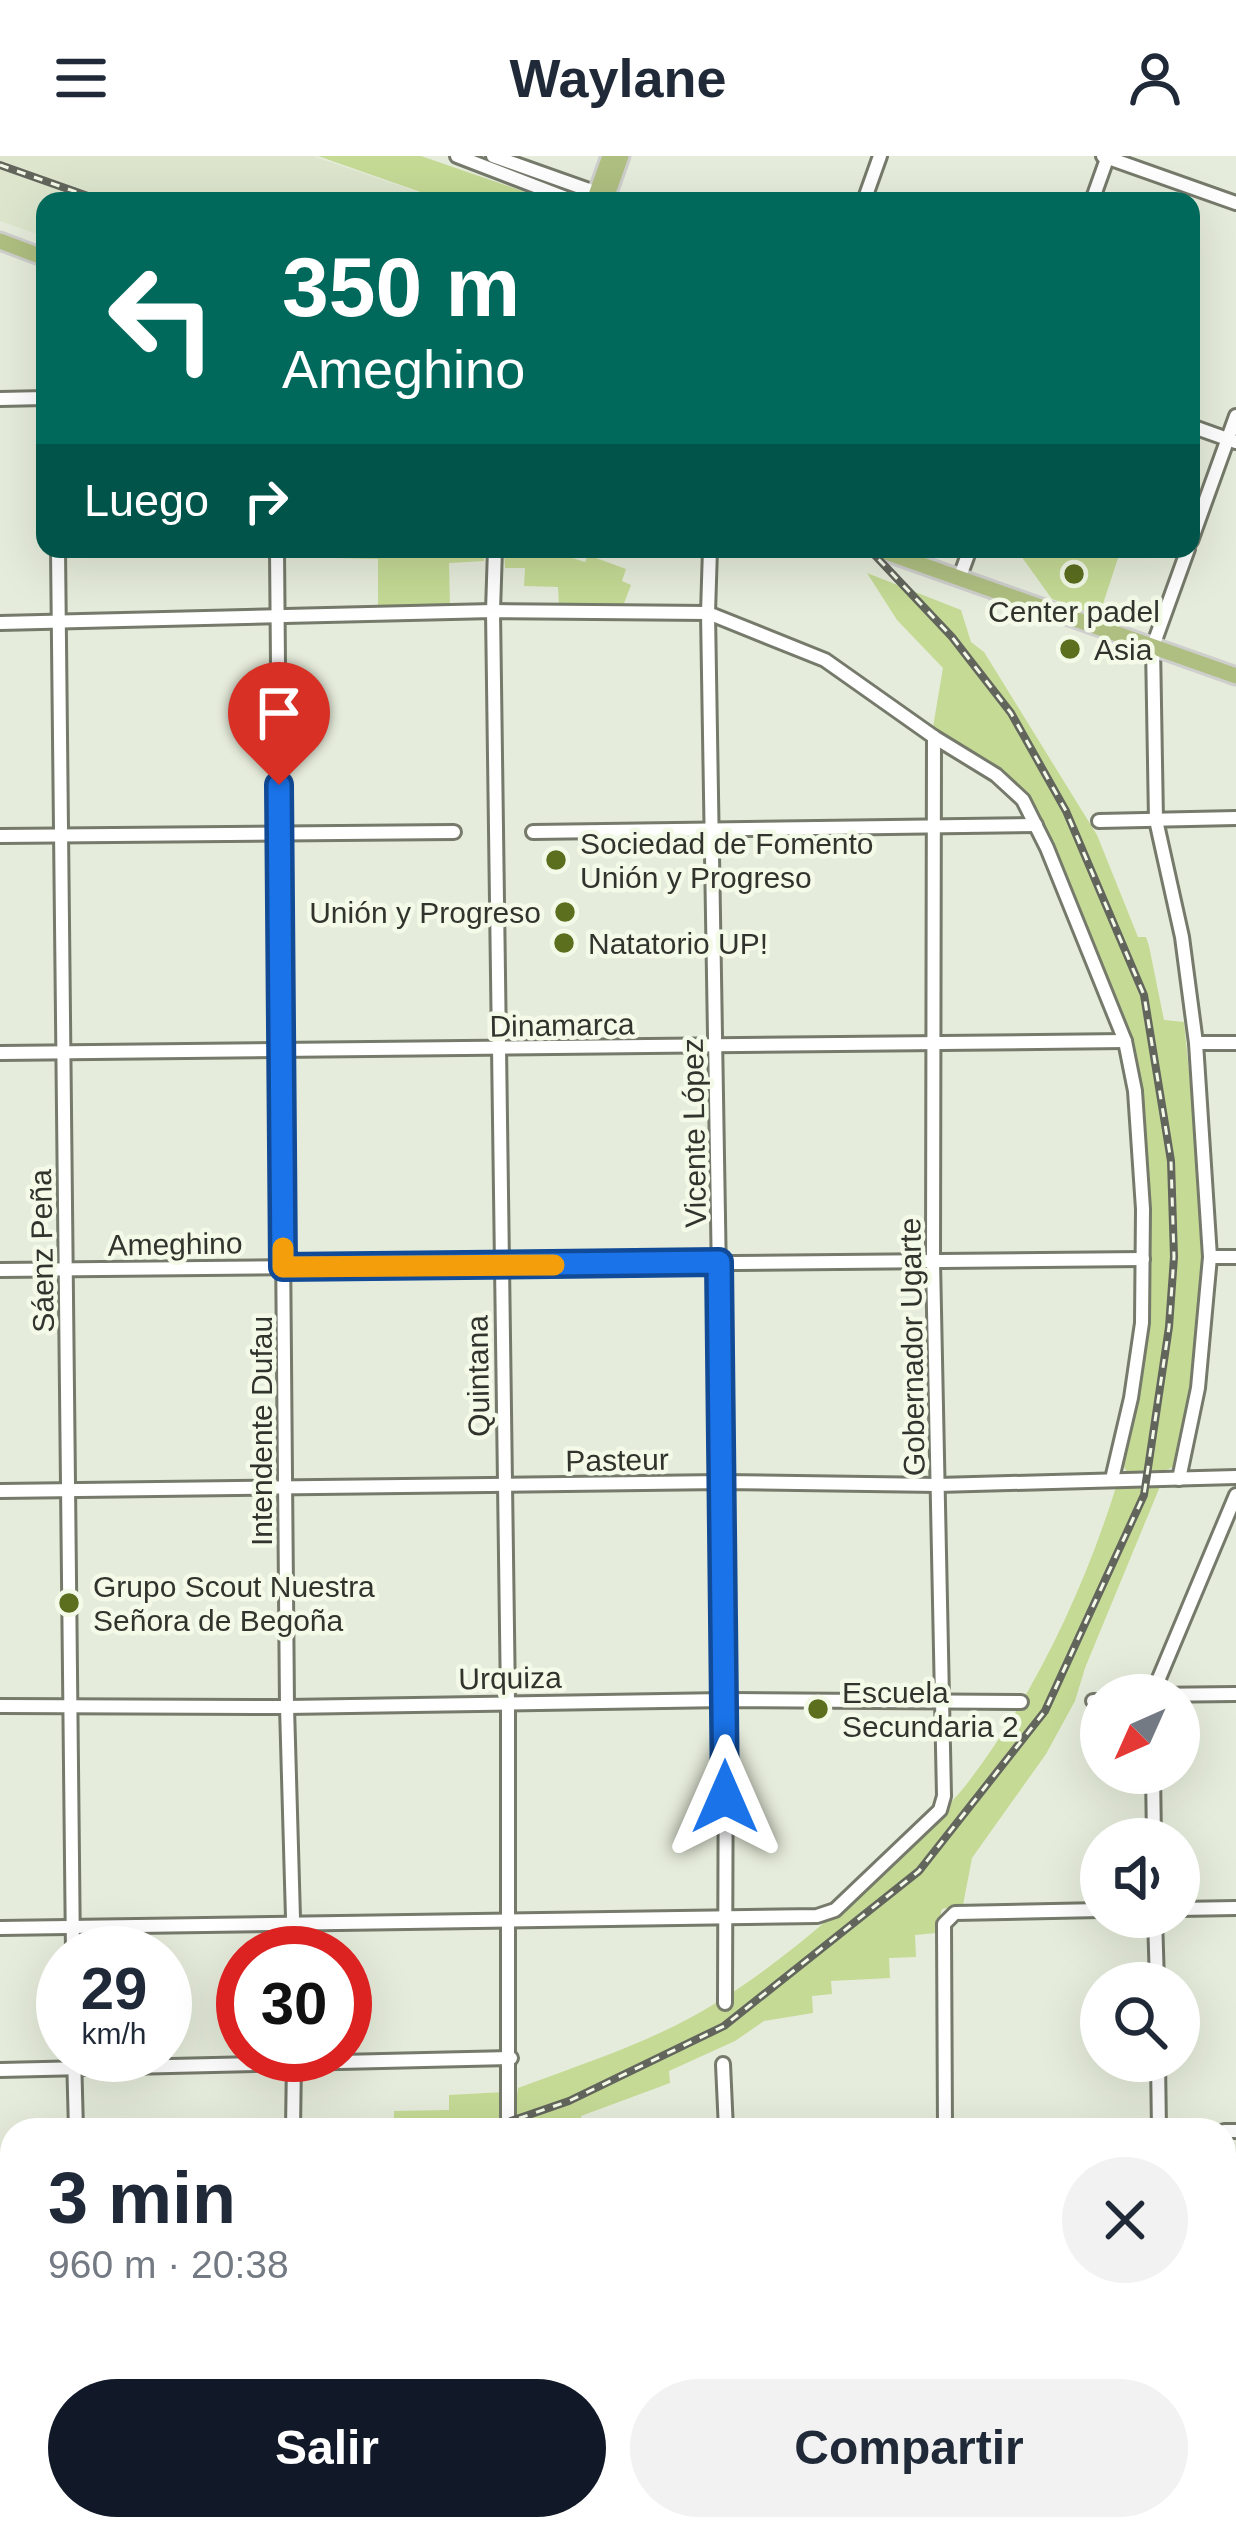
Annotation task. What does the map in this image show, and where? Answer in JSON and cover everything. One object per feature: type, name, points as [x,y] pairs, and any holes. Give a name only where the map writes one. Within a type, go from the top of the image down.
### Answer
[{"type":"main road","points":[[602,192],[610,156]]},
{"type":"main road","points":[[604,192],[622,156]]},
{"type":"main road","points":[[0,241],[36,255]]},
{"type":"main road","points":[[902,558],[1236,676]]},
{"type":"street","points":[[458,156],[551,192]]},
{"type":"street","points":[[493,156],[586,192]]},
{"type":"street","points":[[867,192],[880,156]]},
{"type":"street","points":[[1095,192],[1106,156],[1236,203]]},
{"type":"street","points":[[0,399],[36,398]]},
{"type":"street","points":[[1200,520],[1232,441],[1236,416]]},
{"type":"street","points":[[1200,429],[1232,441]]},
{"type":"street","name":"Sáenz Peña","points":[[58,558],[73,1926]]},
{"type":"street","name":"Intendente Dufau","points":[[277,558],[287,1707],[294,1926]]},
{"type":"street","name":"Quintana","points":[[495,558],[508,2118]]},
{"type":"street","name":"Vicente López","points":[[710,558],[725,2003]]},
{"type":"street","points":[[959,579],[967,558]]},
{"type":"street","points":[[1179,1479],[1198,1388],[1210,1257],[1196,1043],[1182,938],[1156,820],[1153,646],[1185,558]]},
{"type":"street","points":[[0,623],[493,611],[708,614],[825,660],[997,775],[1023,800],[1036,825],[1125,1041],[1135,1091],[1143,1259],[1139,1342],[1112,1480]]},
{"type":"street","name":"Gobernador Ugarte","points":[[725,1918],[817,1916],[835,1910],[940,1810],[944,1796],[932,1262],[934,736]]},
{"type":"street","points":[[1099,821],[1236,818]]},
{"type":"street","points":[[533,832],[1036,825]]},
{"type":"street","points":[[0,836],[454,832]]},
{"type":"street","name":"Dinamarca","points":[[0,1053],[1125,1041]]},
{"type":"street","points":[[1196,1043],[1236,1043]]},
{"type":"street","points":[[1210,1257],[1236,1257]]},
{"type":"street","name":"Ameghino","points":[[0,1270],[1143,1259]]},
{"type":"street","name":"Pasteur","points":[[0,1491],[721,1482],[938,1485],[1236,1477]]},
{"type":"street","points":[[1159,1674],[1236,1495]]},
{"type":"street","points":[[1200,1694],[1236,1694]]},
{"type":"street","name":"Urquiza","points":[[0,1706],[1021,1702]]},
{"type":"street","points":[[1200,1909],[1236,1908]]},
{"type":"street","points":[[945,2118],[944,1924],[948,1917],[955,1913],[1080,1910]]},
{"type":"street","points":[[73,1926],[725,1918]]},
{"type":"street","points":[[0,1928],[36,1927]]},
{"type":"street","points":[[372,2059],[511,2058]]},
{"type":"street","points":[[723,2064],[725,2118]]},
{"type":"street","points":[[0,2070],[36,2070]]},
{"type":"street","points":[[74,2082],[76,2118]]},
{"type":"street","points":[[293,2118],[294,2082]]},
{"type":"street","points":[[1159,2082],[1160,2118]]},
{"type":"shaded area","points":[[0,156],[313,156],[418,192],[36,192],[36,234],[0,221]]},
{"type":"green space","points":[[318,156],[421,156],[525,192],[420,192]]},
{"type":"green space","points":[[333,558],[484,561],[449,563],[450,606],[378,606],[378,559]]},
{"type":"green space","points":[[504,558],[585,562],[596,558],[626,569],[622,581],[631,585],[623,606],[559,607],[558,587],[524,586],[525,568],[505,568]]},
{"type":"green space","name":"Center padel","points":[[1022,558],[1118,558],[1099,616],[1052,599]]},
{"type":"green space","points":[[867,573],[961,610],[971,642],[984,652],[1097,835],[1138,937],[1146,937],[1164,1020],[1184,1022],[1206,1243],[1194,1386],[1178,1463],[1166,1470],[1127,1472],[1121,1462],[1146,1329],[1137,1087],[1067,886],[1030,797],[997,768],[933,727],[943,668],[897,620]]},
{"type":"green space","points":[[1117,1484],[1161,1484],[1080,1674],[1075,1701],[1046,1754],[972,1858],[963,1905],[942,1909],[936,1933],[915,1935],[916,1957],[889,1958],[890,1978],[831,1981],[832,1994],[812,1996],[813,2013],[764,2021],[735,2041],[669,2071],[670,2083],[581,2118],[514,2118],[518,2088],[696,2015],[792,1950],[837,1911],[966,1785],[1014,1715],[1055,1641]]},
{"type":"green space","points":[[504,2092],[504,2118],[394,2118],[394,2111],[449,2110],[449,2095]]},
{"type":"railway","points":[[0,165],[76,192]]},
{"type":"railway","points":[[520,2118],[569,2101],[724,2026],[919,1871],[1045,1711],[1144,1495],[1169,1327],[1174,1257],[1171,1161],[1144,995],[1066,811],[1011,713],[952,637],[877,558]]},
{"type":"slow traffic","points":[[283,1248],[283,1267],[554,1265]]},
{"type":"place","name":"Center padel","points":[[1074,574]]},
{"type":"place","name":"Asia","points":[[1070,649]]},
{"type":"place","name":"Sociedad de Fomento Unión y Progreso","points":[[556,860]]},
{"type":"place","name":"Unión y Progreso","points":[[565,912]]},
{"type":"place","name":"Natatorio UP!","points":[[564,943]]},
{"type":"place","name":"Grupo Scout Nuestra Señora de Begoña","points":[[69,1603]]},
{"type":"place","name":"Escuela Secundaria 2","points":[[818,1709]]},
{"type":"route","points":[[279,785],[283,1267],[719,1262],[725,1797]]}]
